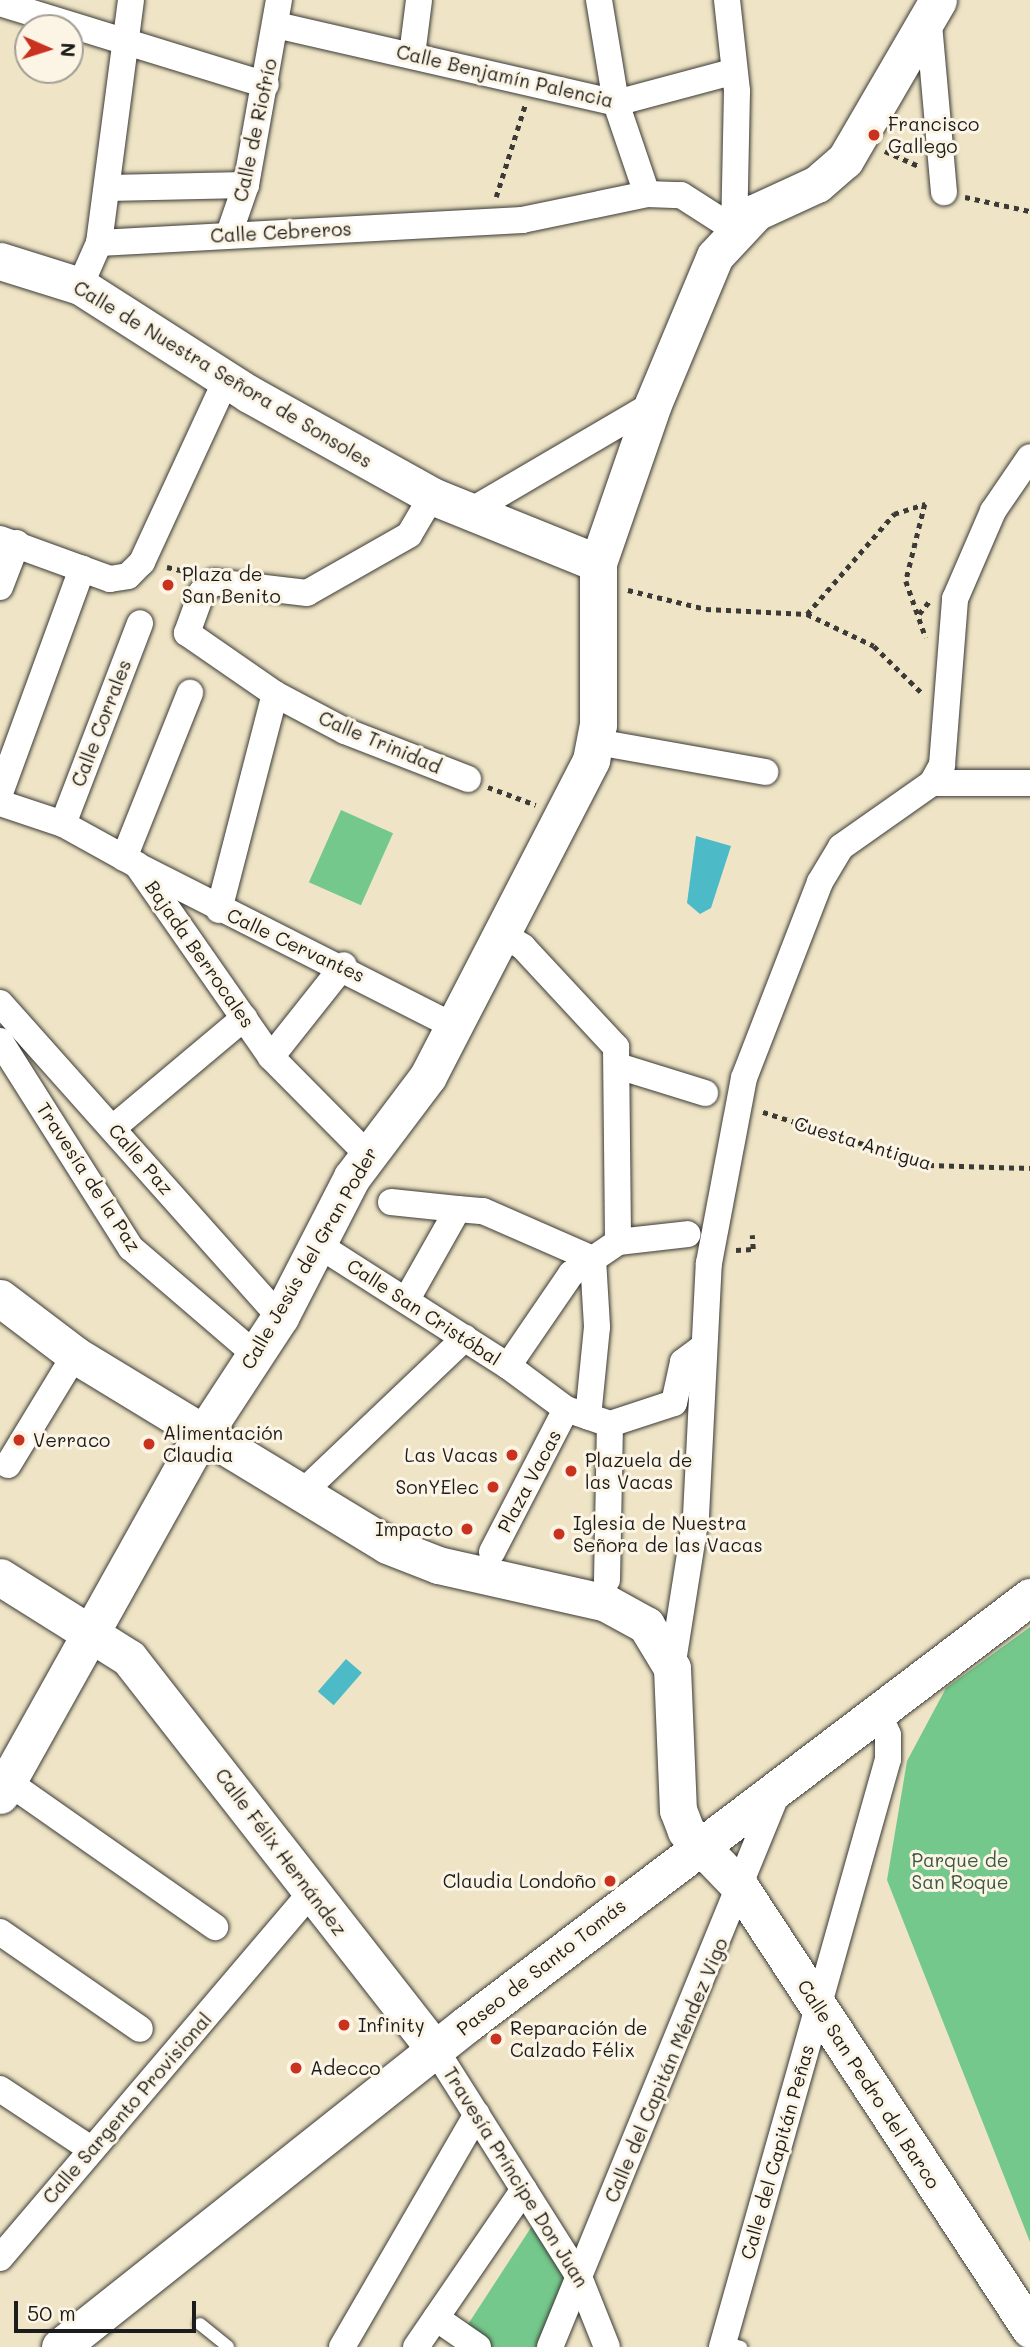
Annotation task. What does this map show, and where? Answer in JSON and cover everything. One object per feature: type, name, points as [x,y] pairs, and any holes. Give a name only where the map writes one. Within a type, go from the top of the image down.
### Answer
[{"type":"street","points":[[80,286],[99,243],[126,65],[123,45],[131,0]]},
{"type":"street","points":[[412,55],[419,0]]},
{"type":"street","points":[[727,0],[732,72],[734,229],[817,184],[859,138],[933,7]]},
{"type":"street","points":[[601,1],[616,103],[647,194]]},
{"type":"street","points":[[4,3],[123,45],[266,85]]},
{"type":"street","points":[[933,7],[943,185]]},
{"type":"street","name":"Calle Benjamín Palencia","points":[[278,13],[412,55],[533,81],[616,103],[732,72]]},
{"type":"street","name":"Calle de Riofrío","points":[[229,234],[246,185],[278,13]]},
{"type":"street","points":[[108,188],[246,185]]},
{"type":"street","name":"Calle Cebreros","points":[[99,243],[522,220],[647,194],[681,195],[734,229]]},
{"type":"street","name":"Calle Jesús del Gran Poder","points":[[215,1927],[4,1788],[203,1435],[280,1317],[366,1153],[428,1076],[562,816],[597,742],[597,573],[653,404],[694,300],[734,229]]},
{"type":"street","name":"Calle de Nuestra Señora de Sonsoles","points":[[0,261],[80,286],[227,378],[432,496],[597,573]]},
{"type":"street","points":[[0,587],[8,541],[110,579],[128,576],[142,562],[227,378]]},
{"type":"street","points":[[469,512],[653,404]]},
{"type":"street","points":[[673,1668],[691,1570],[709,1263],[739,1105],[820,881],[841,847],[932,783],[942,765],[947,675],[965,568],[1030,457]]},
{"type":"street","name":"Calle Trinidad","points":[[432,496],[401,541],[307,593],[228,580],[202,592],[187,633],[275,694],[345,731],[468,779]]},
{"type":"street","points":[[0,793],[82,569]]},
{"type":"street","name":"Calle Corrales","points":[[62,824],[140,623]]},
{"type":"street","points":[[131,862],[190,693]]},
{"type":"street","points":[[219,910],[275,694]]},
{"type":"street","points":[[597,742],[765,772]]},
{"type":"street","points":[[932,783],[1030,783]]},
{"type":"street","name":"Bajada Berrocales","points":[[0,803],[62,824],[131,862],[271,1057],[366,1153]]},
{"type":"street","name":"Calle Cervantes","points":[[131,862],[219,910],[344,965],[454,1026]]},
{"type":"street","points":[[500,933],[523,947],[605,1031],[621,1067],[618,1242],[688,1234]]},
{"type":"street","points":[[271,1057],[344,965]]},
{"type":"street","name":"Calle Paz","points":[[0,1003],[114,1127],[280,1317]]},
{"type":"street","points":[[114,1127],[244,1018]]},
{"type":"street","name":"Travesía de la Paz","points":[[0,1041],[131,1248],[256,1355]]},
{"type":"street","points":[[621,1067],[705,1093]]},
{"type":"street","points":[[391,1202],[483,1211],[593,1259],[597,1304],[588,1417],[607,1580]]},
{"type":"street","points":[[407,1299],[458,1209]]},
{"type":"street","name":"Calle San Cristóbal","points":[[317,1244],[508,1366],[571,1275],[618,1242]]},
{"type":"street","points":[[0,1298],[75,1355],[203,1435],[414,1558],[628,1611],[662,1644],[673,1668]]},
{"type":"street","points":[[302,1493],[465,1338]]},
{"type":"street","points":[[588,1417],[674,1403],[683,1362],[704,1346]]},
{"type":"street","points":[[8,1465],[75,1355]]},
{"type":"street","name":"Plaza Vacas","points":[[492,1552],[588,1417],[508,1366]]},
{"type":"street","name":"Calle Félix Hernández","points":[[0,1577],[92,1631],[129,1658],[293,1863],[309,1895],[435,2049]]},
{"type":"street","name":"Paseo de Santo Tomás","points":[[60,2347],[435,2049],[1030,1597]]},
{"type":"street","name":"Calle San Pedro del Barco","points":[[673,1668],[678,1810],[699,1848],[740,1887],[1030,2329]]},
{"type":"street","name":"Calle del Capitán Peñas","points":[[729,2345],[888,1759],[888,1735],[879,1714]]},
{"type":"street","name":"Calle del Capitán Méndez Vigo","points":[[550,2347],[778,1791]]},
{"type":"street","name":"Calle Sargento Provisional","points":[[5,2242],[92,2150],[309,1895]]},
{"type":"street","points":[[0,1932],[140,2029]]},
{"type":"street","name":"Travesía Príncipe Don Juan","points":[[435,2049],[579,2277],[607,2347]]},
{"type":"street","points":[[0,2089],[92,2150]]},
{"type":"street","points":[[342,2347],[477,2114]]},
{"type":"street","points":[[416,2347],[524,2189]]},
{"type":"street","points":[[436,2318],[478,2347]]},
{"type":"lane","points":[[200,2324],[228,2347]]},
{"type":"path","points":[[498,190],[533,81]]},
{"type":"path","points":[[859,138],[943,185],[1030,211]]},
{"type":"path","points":[[807,614],[894,513],[925,504],[906,581],[932,653],[947,675]]},
{"type":"path","points":[[597,573],[706,609],[807,614],[874,646],[946,716]]},
{"type":"path","points":[[468,779],[562,816]]},
{"type":"path","name":"Cuesta Antigua","points":[[739,1105],[929,1165],[1030,1168]]},
{"type":"green space","points":[[341,810],[393,833],[361,905],[309,882]]},
{"type":"green space","name":"Parque de San Roque","points":[[1030,1627],[1030,2242],[887,1880],[907,1761],[946,1688]]},
{"type":"green space","points":[[532,2226],[565,2279],[536,2347],[479,2347],[461,2335]]},
{"type":"water","points":[[696,836],[731,846],[711,908],[700,914],[687,903]]},
{"type":"water","points":[[346,1659],[362,1673],[334,1705],[318,1691]]},
{"type":"place","name":"Francisco Gallego","points":[[874,135]]},
{"type":"place","name":"Plaza de San Benito","points":[[168,585]]},
{"type":"place","name":"Verraco","points":[[19,1440]]},
{"type":"place","name":"Alimentación Claudia","points":[[149,1444]]},
{"type":"place","name":"Las Vacas","points":[[512,1455]]},
{"type":"place","name":"Plazuela de las Vacas","points":[[571,1471]]},
{"type":"place","name":"SonYElec","points":[[493,1487]]},
{"type":"place","name":"Impacto","points":[[467,1529]]},
{"type":"place","name":"Iglesia de Nuestra Señora de las Vacas","points":[[559,1534]]},
{"type":"place","name":"Claudia Londoño","points":[[610,1881]]},
{"type":"place","name":"Infinity","points":[[344,2025]]},
{"type":"place","name":"Reparación de Calzado Félix","points":[[496,2039]]},
{"type":"place","name":"Adecco","points":[[296,2068]]}]
